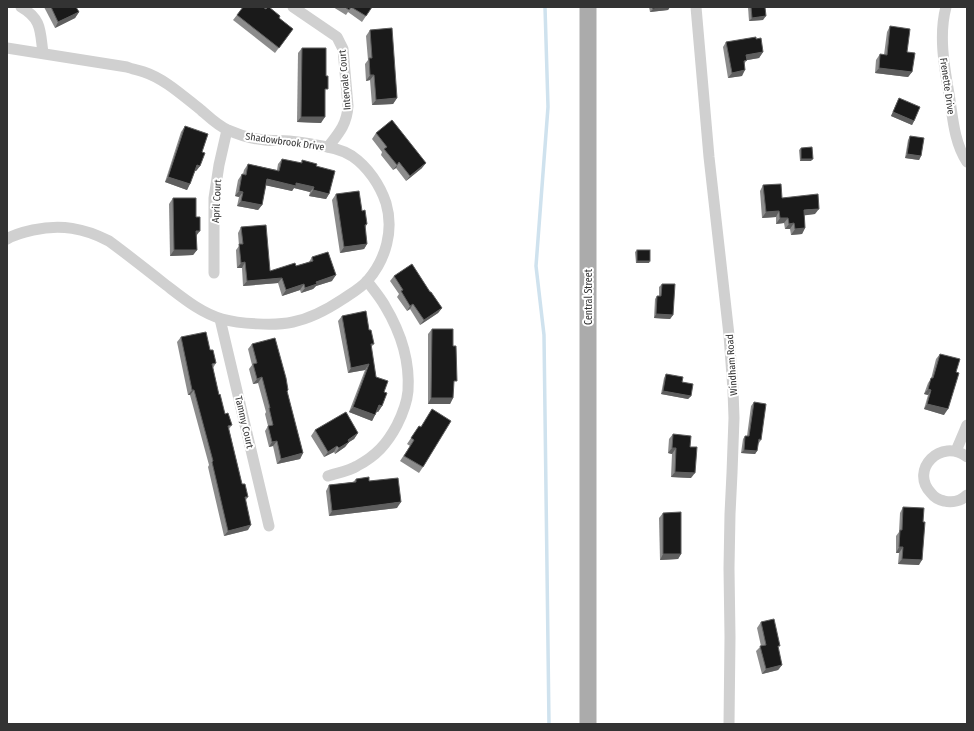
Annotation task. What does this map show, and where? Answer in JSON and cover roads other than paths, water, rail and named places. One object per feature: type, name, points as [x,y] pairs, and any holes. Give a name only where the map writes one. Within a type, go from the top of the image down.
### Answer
[{"type":"main road","name":"Central Street","points":[[588,7],[588,724]]},
{"type":"street","points":[[21,7],[31,13],[37,21],[40,29],[43,53]]},
{"type":"street","name":"Intervale Court","points":[[294,7],[337,37],[343,49],[348,106],[347,115],[340,131],[328,147]]},
{"type":"street","name":"Windham Road","points":[[696,7],[709,157],[729,335],[733,390],[734,426],[729,568],[729,724]]},
{"type":"street","name":"Frenette Drive","points":[[946,7],[943,37],[945,64],[955,133],[959,146],[967,162]]},
{"type":"street","name":"Shadowbrook Drive","points":[[7,48],[127,67],[145,72],[172,87],[227,130],[266,140],[288,141],[340,150],[350,155],[366,169],[379,187],[384,197],[389,217],[387,242],[383,255],[378,266],[367,281],[352,293],[325,310],[293,322],[272,324],[236,322],[220,319],[203,311],[122,250],[99,236],[77,229],[55,227],[28,231],[14,235],[7,239]]},
{"type":"street","name":"April Court","points":[[214,273],[214,198],[219,165],[227,130]]},
{"type":"street","points":[[328,476],[356,468],[378,452],[387,442],[400,419],[408,392],[407,364],[396,327],[384,305],[367,281]]},
{"type":"street","name":"Tammy Court","points":[[220,319],[269,526]]},
{"type":"street","points":[[956,451],[967,425]]},
{"type":"street","points":[[967,457],[956,451],[942,452],[930,459],[924,477],[928,490],[939,500],[954,502],[967,495]]},
{"type":"waterway","points":[[545,7],[548,107],[536,266],[544,335],[549,724]]}]
